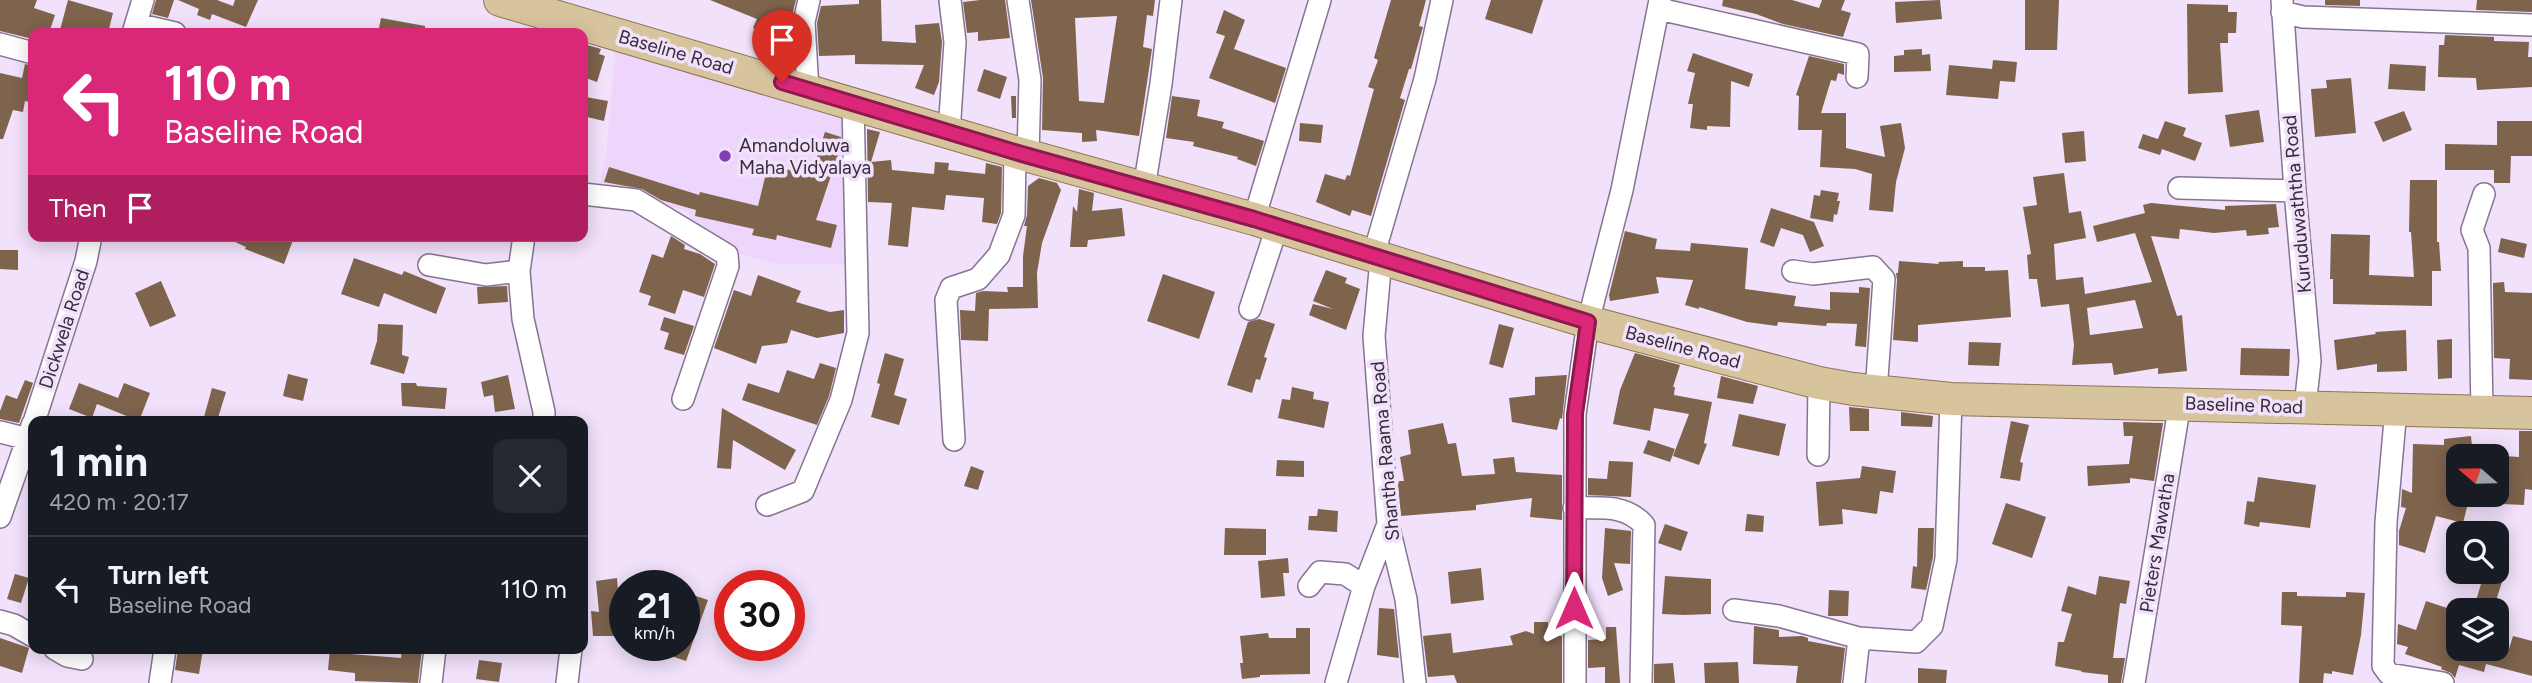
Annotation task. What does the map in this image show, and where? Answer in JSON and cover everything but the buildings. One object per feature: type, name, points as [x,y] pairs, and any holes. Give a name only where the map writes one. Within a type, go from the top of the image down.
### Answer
[{"type":"main road","name":"Baseline Road","points":[[500,0],[552,25]]},
{"type":"main road","name":"Baseline Road","points":[[588,34],[808,90],[1266,223],[1588,322],[1819,383],[1876,392],[1951,398],[2532,413]]},
{"type":"street","points":[[134,28],[143,0]]},
{"type":"street","points":[[808,90],[804,22],[809,0]]},
{"type":"street","points":[[949,133],[955,42],[950,0]]},
{"type":"street","points":[[954,440],[946,300],[951,288],[978,279],[999,255],[1014,215],[1030,80],[1018,0]]},
{"type":"street","points":[[1144,188],[1171,0]]},
{"type":"street","points":[[1250,309],[1266,223],[1320,0]]},
{"type":"street","name":"Shantha Raama Road","points":[[1415,683],[1406,598],[1388,524],[1374,336],[1377,258],[1425,79],[1442,0]]},
{"type":"street","points":[[1575,683],[1575,414],[1588,322],[1622,190],[1659,5],[1858,54],[1857,77]]},
{"type":"street","points":[[2282,6],[2303,17],[2532,24]]},
{"type":"street","name":"Kuruduwaththa Road","points":[[2282,6],[2310,361],[2305,407]]},
{"type":"street","points":[[0,44],[28,52]]},
{"type":"street","points":[[767,505],[803,491],[841,400],[858,333],[853,103]]},
{"type":"street","points":[[2179,188],[2295,191]]},
{"type":"street","points":[[2482,411],[2479,248],[2472,230],[2484,194]]},
{"type":"street","points":[[588,195],[636,200],[727,255],[728,266],[683,399]]},
{"type":"street","name":"Dickwela Road","points":[[36,416],[90,242]]},
{"type":"street","points":[[523,242],[519,271],[523,319],[544,416]]},
{"type":"street","points":[[429,265],[486,275],[519,271]]},
{"type":"street","points":[[1793,271],[1813,274],[1873,267],[1884,279],[1876,392]]},
{"type":"street","points":[[1818,455],[1819,383]]},
{"type":"street","points":[[1734,610],[1779,616],[1860,638],[1916,642],[1932,626],[1946,559],[1951,398]]},
{"type":"street","name":"Pieters Mawatha","points":[[2134,683],[2180,403]]},
{"type":"street","points":[[2396,409],[2386,522],[2383,666],[2389,674],[2443,683]]},
{"type":"street","points":[[0,432],[28,429]]},
{"type":"street","name":"Dickwela Road","points":[[0,517],[28,440]]},
{"type":"street","points":[[1574,508],[1608,508],[1633,513],[1644,525],[1641,683]]},
{"type":"street","points":[[1336,683],[1364,586],[1388,524]]},
{"type":"street","points":[[1309,586],[1320,572],[1345,574],[1364,586]]},
{"type":"street","points":[[0,621],[28,633]]},
{"type":"street","points":[[1854,683],[1860,638]]},
{"type":"street","points":[[64,654],[82,659]]},
{"type":"street","points":[[160,683],[164,654]]},
{"type":"street","points":[[431,683],[434,654]]},
{"type":"street","points":[[567,683],[570,654]]},
{"type":"shaded area","name":"Amandoluwa Maha Vidyalaya","points":[[616,43],[843,111],[846,264],[777,264],[736,253],[703,229],[685,211],[600,184],[607,147]]},
{"type":"place","name":"Amandoluwa Maha Vidyalaya","points":[[725,156]]},
{"type":"route","points":[[782,82],[1015,152],[1254,219],[1588,322],[1575,414],[1574,608]]}]
